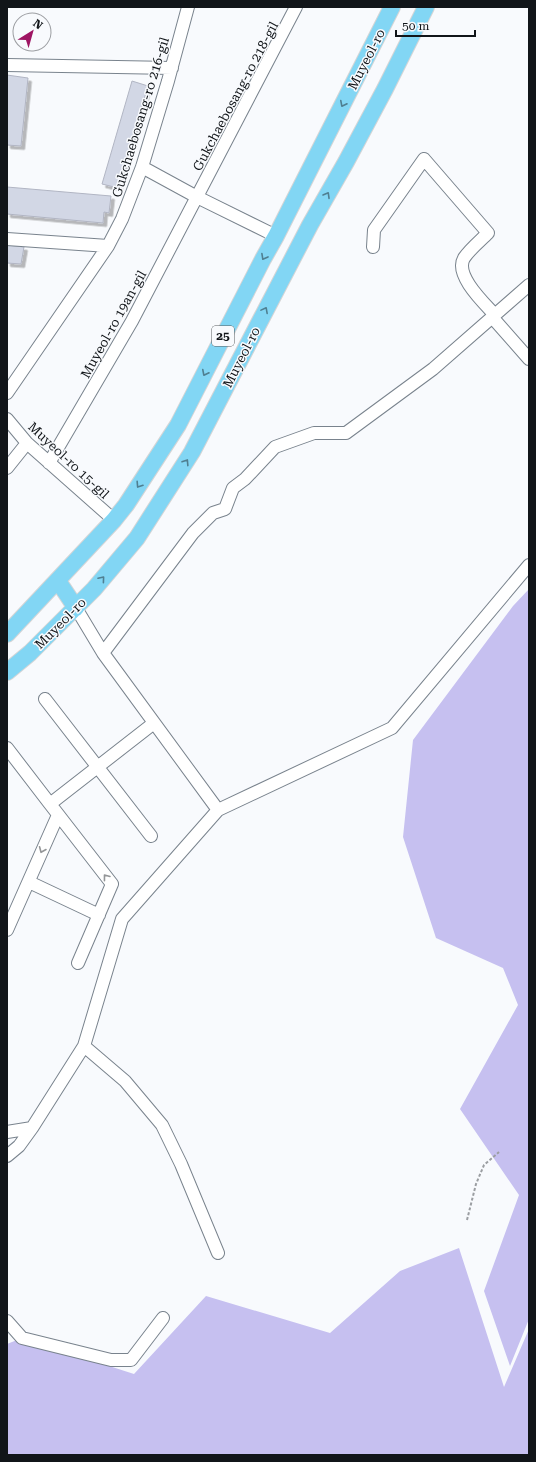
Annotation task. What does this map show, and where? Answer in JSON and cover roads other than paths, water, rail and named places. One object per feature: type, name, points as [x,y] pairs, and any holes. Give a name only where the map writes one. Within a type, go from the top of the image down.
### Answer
[{"type":"main road","name":"Muyeol-ro","points":[[7,634],[58,581],[126,506],[178,425],[392,7]]},
{"type":"main road","name":"Muyeol-ro","points":[[7,672],[30,653],[76,608],[137,538],[192,452],[310,225],[385,89],[426,7]]},
{"type":"main road","points":[[58,581],[76,608]]},
{"type":"street","name":"Gukchaebosang-ro 216-gil","points":[[7,392],[108,246],[122,219],[142,167],[172,68],[188,7]]},
{"type":"street","name":"Gukchaebosang-ro 218-gil","points":[[197,197],[296,7]]},
{"type":"street","points":[[7,64],[172,68]]},
{"type":"street","points":[[373,247],[374,230],[424,159],[488,233],[464,259],[462,269],[471,287],[529,359]]},
{"type":"street","points":[[142,167],[197,197],[276,236]]},
{"type":"street","name":"Muyeol-ro 19an-gil","points":[[49,463],[132,321],[197,197]]},
{"type":"street","points":[[7,239],[108,246]]},
{"type":"street","points":[[102,653],[194,533],[213,513],[225,510],[233,488],[245,479],[275,447],[314,433],[346,433],[433,369],[529,285]]},
{"type":"street","name":"Muyeol-ro 15-gil","points":[[7,419],[27,443],[114,520]]},
{"type":"street","points":[[7,468],[27,443]]},
{"type":"street","points":[[7,1156],[19,1146],[32,1128],[84,1046],[122,919],[218,810],[392,728],[529,565]]},
{"type":"street","points":[[76,608],[102,653],[218,810]]},
{"type":"street","points":[[45,699],[151,836]]},
{"type":"street","points":[[50,804],[154,723]]},
{"type":"street","points":[[7,748],[112,884],[78,963]]},
{"type":"street","points":[[7,930],[58,814]]},
{"type":"street","points":[[29,882],[99,915]]},
{"type":"street","points":[[84,1046],[125,1081],[162,1125],[181,1164],[218,1254]]},
{"type":"street","points":[[7,1132],[32,1128]]},
{"type":"street","points":[[7,1321],[22,1338],[111,1360],[130,1360],[163,1318]]}]
